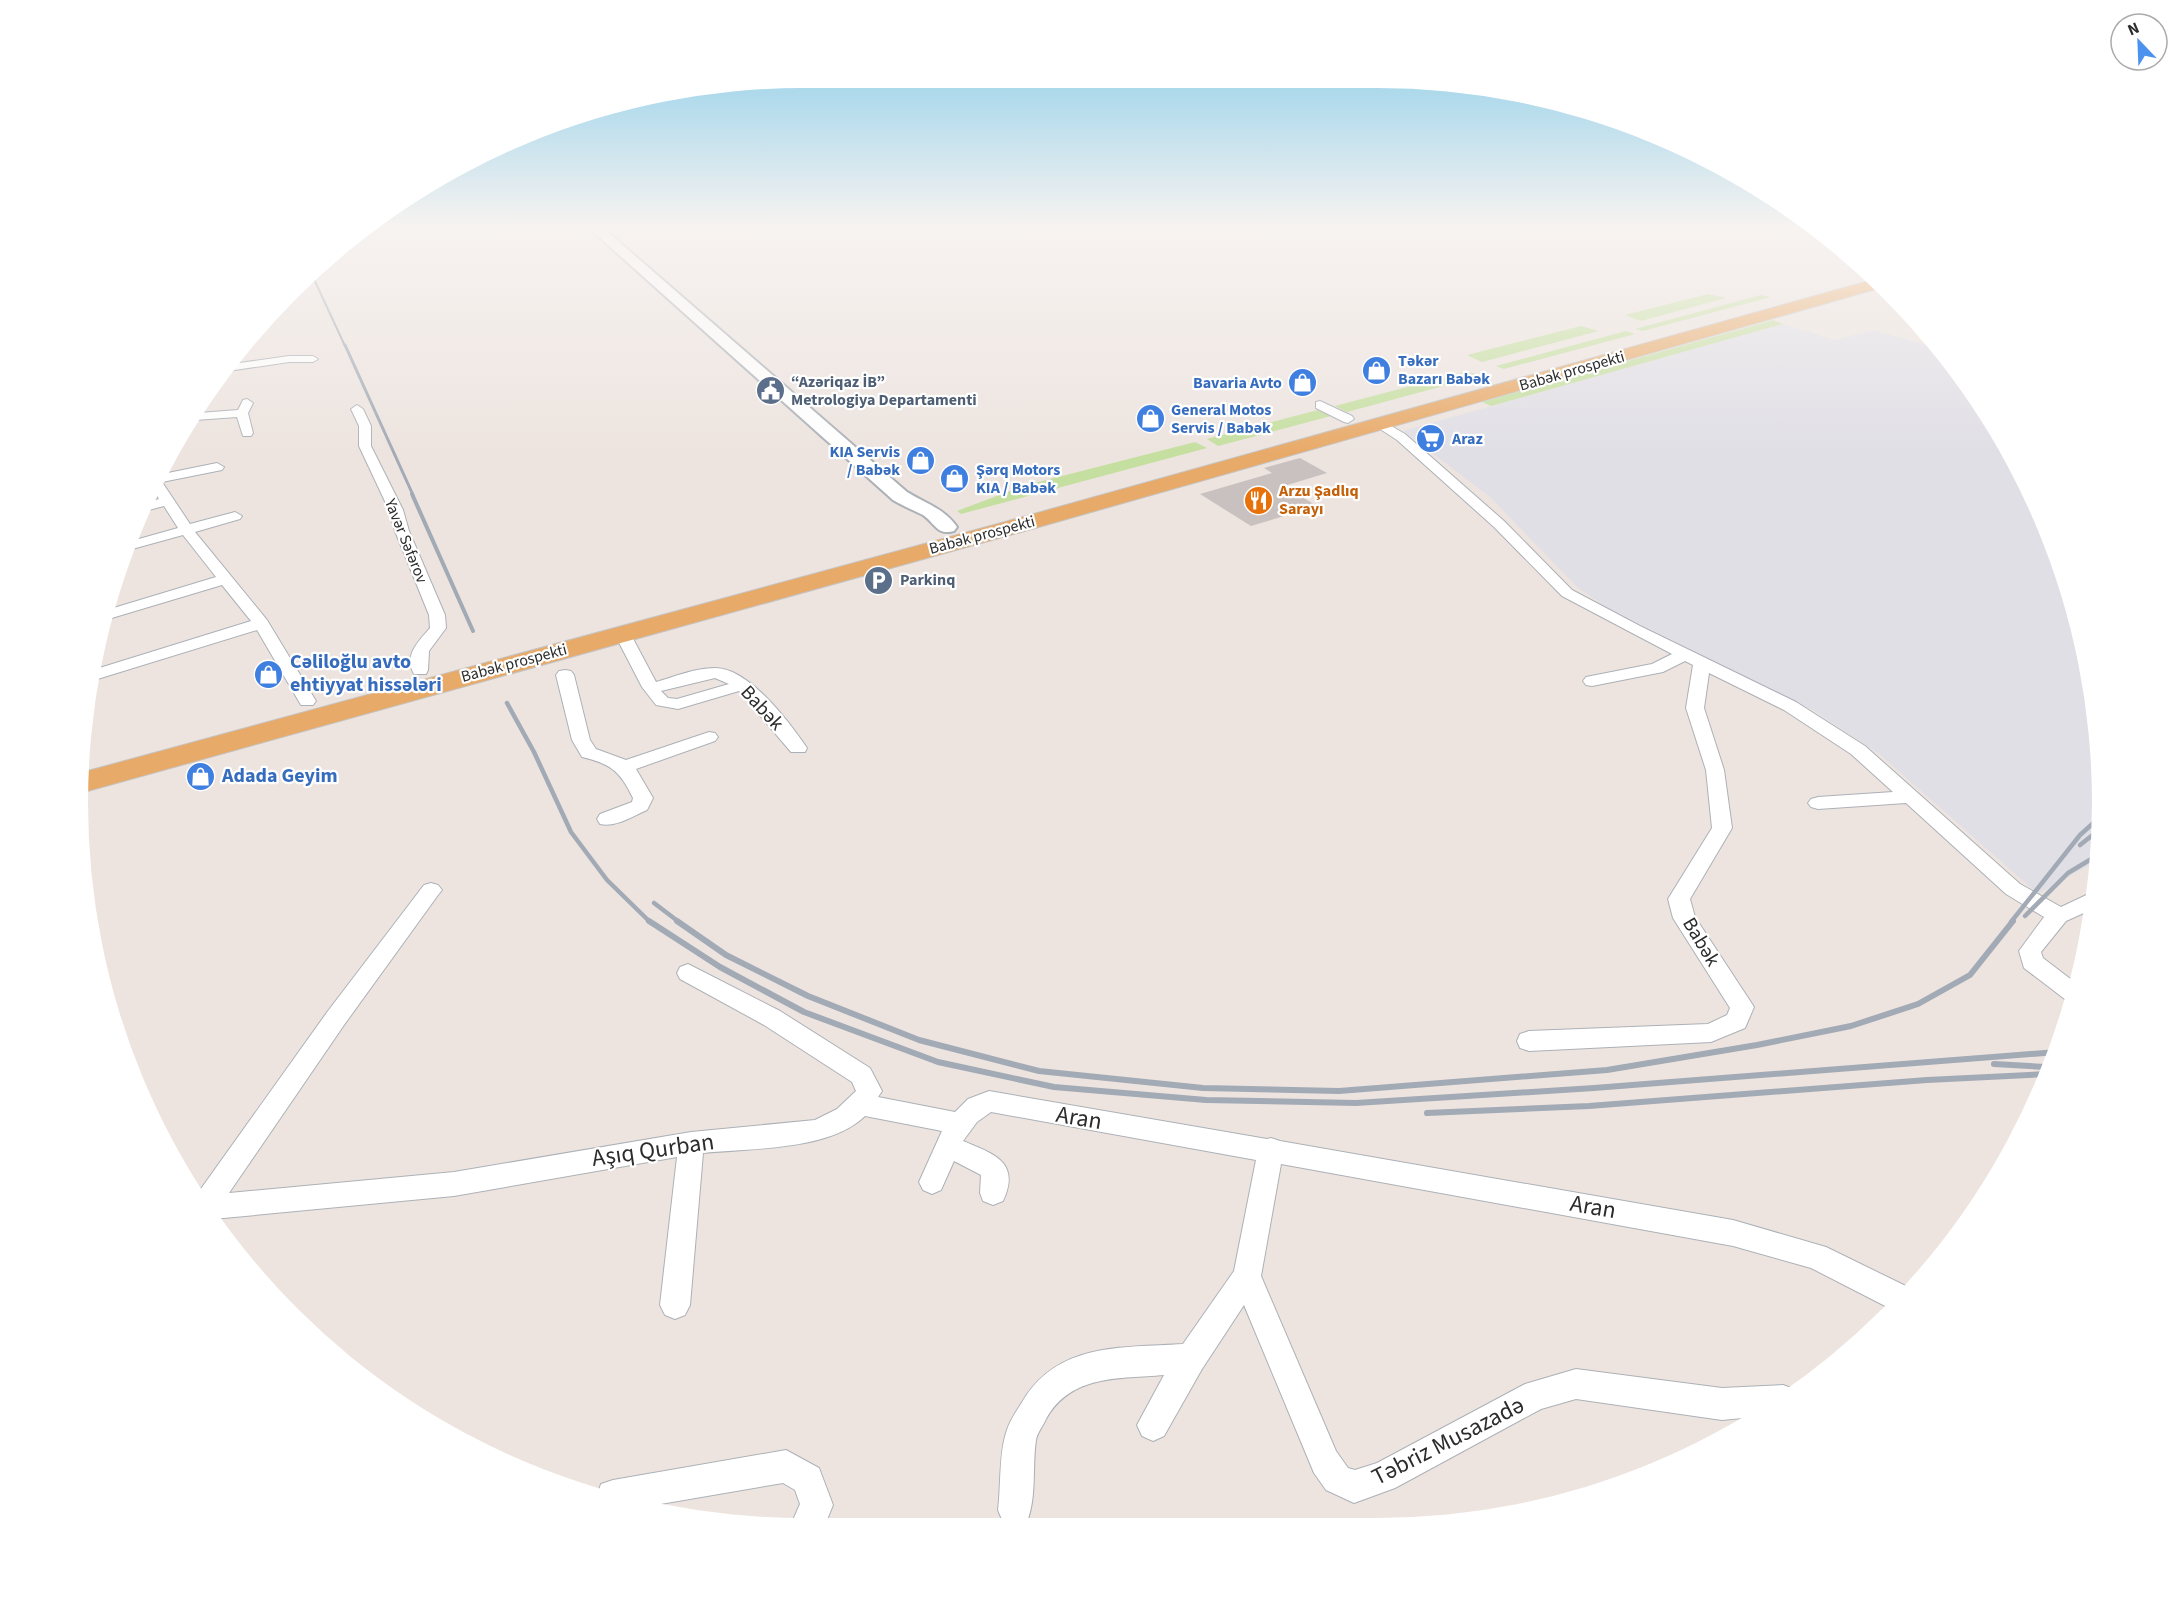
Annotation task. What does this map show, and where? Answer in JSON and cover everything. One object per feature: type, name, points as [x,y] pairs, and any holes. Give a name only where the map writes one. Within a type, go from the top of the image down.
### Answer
[{"type":"main road","name":"Babək prospekti","points":[[90,759],[1769,303]]},
{"type":"main road","points":[[1769,315],[1717,327],[1706,324],[1782,303]]},
{"type":"main road","name":"Babək prospekti","points":[[89,781],[1381,424],[1810,303]]},
{"type":"main road","points":[[1592,365],[1610,357],[1689,334],[1676,331],[1629,342]]},
{"type":"street","points":[[680,303],[900,496],[930,511],[947,527]]},
{"type":"street","points":[[237,367],[289,359],[313,360]]},
{"type":"street","points":[[1320,405],[1348,419]]},
{"type":"street","points":[[203,416],[245,408],[247,433]]},
{"type":"street","name":"Yavər Səfərov","points":[[357,408],[365,426],[365,446],[396,510],[402,531],[437,615],[438,628],[420,649],[417,656],[420,670]]},
{"type":"street","points":[[1381,424],[1401,437],[1498,524],[1567,593],[1790,706],[1833,732],[1858,750],[2013,889],[2058,915]]},
{"type":"street","points":[[167,477],[217,467]]},
{"type":"street","points":[[160,490],[186,530],[261,623],[307,701]]},
{"type":"street","points":[[154,505],[167,501]]},
{"type":"street","points":[[138,544],[235,516]]},
{"type":"street","points":[[115,612],[227,579]]},
{"type":"street","points":[[101,673],[261,623]]},
{"type":"street","name":"Babək","points":[[622,633],[652,688],[715,673],[726,674],[742,685],[798,748]]},
{"type":"street","points":[[1593,681],[1658,668],[1693,658]]},
{"type":"street","name":"Babək","points":[[1529,1041],[1711,1033],[1737,1021],[1742,1007],[1684,918],[1679,899],[1722,828],[1715,770],[1695,708],[1693,658]]},
{"type":"street","points":[[565,675],[581,740],[589,753],[616,760],[632,775],[643,798],[640,806],[607,819]]},
{"type":"street","points":[[623,767],[709,737]]},
{"type":"street","points":[[1818,803],[1910,797]]},
{"type":"street","points":[[209,1201],[336,1018],[431,890]]},
{"type":"street","points":[[2068,989],[2032,962],[2030,951],[2058,915],[2085,903]]},
{"type":"street","points":[[688,973],[772,1018],[861,1075],[869,1091],[862,1106],[958,1123]]},
{"type":"street","name":"Aran","points":[[932,1182],[958,1123],[975,1107],[989,1101],[1271,1149],[1733,1233],[1816,1256],[1895,1296]]},
{"type":"street","name":"Aşıq Qurban","points":[[212,1205],[454,1184],[691,1143],[815,1131],[832,1126],[862,1106]]},
{"type":"street","points":[[675,1305],[691,1143]]},
{"type":"street","points":[[948,1147],[983,1161],[995,1170],[993,1193]]},
{"type":"street","points":[[1153,1425],[1191,1358],[1247,1276],[1271,1149]]},
{"type":"street","name":"Təbriz Musazadə","points":[[1247,1276],[1325,1462],[1337,1479],[1354,1487],[1384,1477],[1536,1395],[1576,1384],[1722,1404],[1769,1402]]},
{"type":"street","points":[[1016,1510],[1021,1434],[1040,1400],[1069,1374],[1102,1365],[1191,1358]]},
{"type":"street","points":[[621,1495],[786,1466],[808,1479],[817,1505],[811,1518]]},
{"type":"shaded area","points":[[1783,324],[1835,340],[1873,330],[1926,345],[1972,406],[1997,446],[2019,487],[2055,574],[2079,664],[2086,710],[2091,757],[2089,865],[2038,894],[1879,754],[1816,712],[1606,607],[1578,588],[1490,497],[1403,431]]},
{"type":"green space","points":[[1672,303],[1708,303],[1641,321],[1625,315]]},
{"type":"green space","points":[[1731,303],[1748,303],[1643,331],[1635,329]]},
{"type":"green space","points":[[1773,320],[1783,324],[1491,406],[1482,402]]},
{"type":"green space","points":[[1581,326],[1599,331],[1482,362],[1467,355]]},
{"type":"green space","points":[[1626,331],[1635,334],[1504,369],[1496,366]]},
{"type":"green space","points":[[1464,372],[1484,375],[1347,412],[1335,406]]},
{"type":"green space","points":[[1318,410],[1331,416],[1218,446],[1207,439]]},
{"type":"green space","points":[[1195,442],[1207,448],[961,514],[957,511],[1023,486]]},
{"type":"building","name":"Arzu Şadlıq Sarayı","points":[[1300,458],[1327,473],[1284,486],[1317,506],[1251,526],[1200,494],[1272,473],[1264,468]]},
{"type":"railway","points":[[325,303],[345,346]]},
{"type":"railway","points":[[345,345],[413,495]]},
{"type":"railway","points":[[412,494],[473,631]]},
{"type":"railway","points":[[507,703],[534,752],[571,832],[607,880],[650,922]]},
{"type":"railway","points":[[2011,922],[2080,835],[2092,825]]},
{"type":"railway","points":[[2080,845],[2091,836]]},
{"type":"railway","points":[[2025,916],[2068,873],[2090,860]]},
{"type":"railway","points":[[654,903],[679,922]]},
{"type":"railway","points":[[649,921],[720,967],[804,1012],[938,1062],[1054,1087],[1206,1100],[1356,1103],[1594,1088],[2047,1053]]},
{"type":"railway","points":[[677,921],[726,955],[808,996],[919,1040],[1039,1071],[1203,1088],[1339,1091],[1607,1070],[1757,1045],[1851,1026],[1918,1004],[1970,975],[2013,921]]},
{"type":"railway","points":[[1994,1064],[2042,1067]]},
{"type":"railway","points":[[1427,1113],[1589,1106],[1927,1080],[2039,1074]]},
{"type":"place","name":"Təkər Bazarı Babək","points":[[1377,370]]},
{"type":"place","name":"Bavaria Avto","points":[[1303,383]]},
{"type":"place","name":"“Azəriqaz İB” Metrologiya Departamenti","points":[[770,391]]},
{"type":"place","name":"General Motos Servis / Babək","points":[[1150,419]]},
{"type":"place","name":"Araz","points":[[1431,439]]},
{"type":"place","name":"KIA Servis / Babək","points":[[921,461]]},
{"type":"place","name":"Şərq Motors KIA / Babək","points":[[955,479]]},
{"type":"place","name":"Arzu Şadlıq Sarayı","points":[[1258,500]]},
{"type":"place","name":"Parkinq","points":[[879,580]]},
{"type":"place","name":"Cəliloğlu avto ehtiyyat hissələri","points":[[269,674]]},
{"type":"place","name":"Adada Geyim","points":[[201,776]]}]
